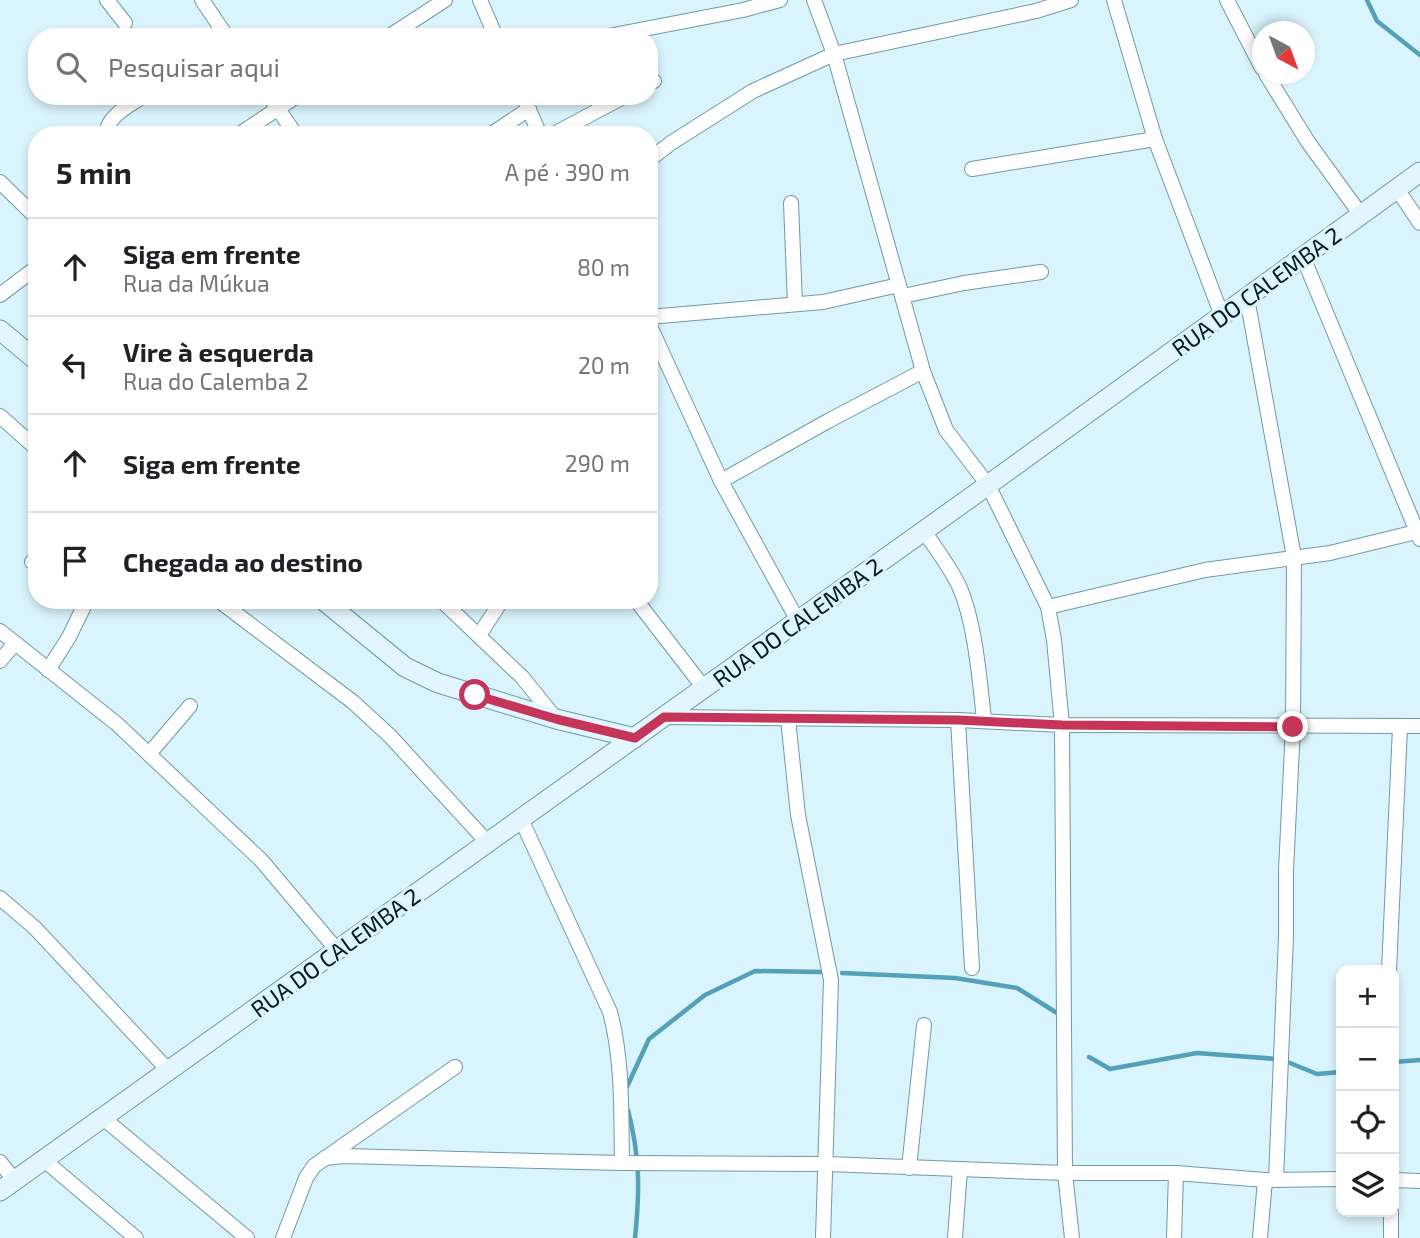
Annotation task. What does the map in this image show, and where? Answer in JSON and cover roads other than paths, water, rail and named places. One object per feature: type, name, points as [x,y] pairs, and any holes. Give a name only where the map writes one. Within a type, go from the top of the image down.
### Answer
[{"type":"main road","name":"RUA DO CALEMBA 2","points":[[7,1186],[924,531],[1420,172]]},
{"type":"main road","points":[[0,330],[28,353]]},
{"type":"main road","points":[[334,609],[405,667],[438,683],[556,719],[635,738]]},
{"type":"street","points":[[107,0],[125,23]]},
{"type":"street","points":[[202,0],[221,28]]},
{"type":"street","points":[[402,28],[445,0]]},
{"type":"street","points":[[480,0],[492,28]]},
{"type":"street","points":[[650,28],[780,0]]},
{"type":"street","points":[[814,0],[834,54],[923,371],[946,430],[988,485],[1048,607],[1062,725],[1065,1173],[1072,1238]]},
{"type":"street","points":[[658,153],[753,91],[834,54],[1036,11],[1070,0]]},
{"type":"street","points":[[1114,0],[1155,139],[1222,316]]},
{"type":"street","points":[[1227,0],[1252,49]]},
{"type":"street","points":[[1272,84],[1308,142],[1361,215]]},
{"type":"street","points":[[108,126],[109,121],[131,105]]},
{"type":"street","points":[[275,105],[289,126]]},
{"type":"street","points":[[252,126],[283,105]]},
{"type":"street","points":[[499,126],[524,105]]},
{"type":"street","points":[[527,105],[536,126]]},
{"type":"street","points":[[569,126],[608,105]]},
{"type":"street","points":[[972,169],[1155,139]]},
{"type":"street","points":[[0,183],[28,209]]},
{"type":"street","points":[[1397,189],[1420,223]]},
{"type":"street","points":[[790,203],[794,304]]},
{"type":"street","points":[[1048,607],[1205,570],[1330,553],[1420,534],[1303,257]]},
{"type":"street","points":[[658,316],[823,302],[1041,272]]},
{"type":"street","points":[[0,295],[28,274]]},
{"type":"street","points":[[1247,298],[1294,557],[1293,727],[1286,870],[1286,936],[1271,1179],[1260,1238]]},
{"type":"street","points":[[658,344],[721,481],[798,621]]},
{"type":"street","points":[[721,481],[923,371]]},
{"type":"street","points":[[0,416],[28,441]]},
{"type":"street","points":[[924,531],[959,587],[966,607],[985,720]]},
{"type":"street","points":[[48,670],[83,609]]},
{"type":"street","points":[[230,609],[362,710],[390,736],[488,843]]},
{"type":"street","points":[[451,609],[522,677],[556,719]]},
{"type":"street","points":[[480,634],[496,609]]},
{"type":"street","points":[[643,609],[704,688]]},
{"type":"street","points":[[0,631],[117,724],[149,754],[261,860],[338,950]]},
{"type":"street","points":[[0,661],[15,643]]},
{"type":"street","points":[[149,754],[190,706]]},
{"type":"street","points":[[664,717],[985,720],[1062,725],[1420,726]]},
{"type":"street","points":[[788,719],[798,816],[831,980],[823,1238]]},
{"type":"street","points":[[958,720],[972,968]]},
{"type":"street","points":[[1389,965],[1399,727]]},
{"type":"street","points":[[521,819],[610,1012],[618,1059],[622,1163]]},
{"type":"street","points":[[0,898],[35,928],[169,1071]]},
{"type":"street","points":[[909,1168],[924,1025]]},
{"type":"street","points":[[283,1238],[306,1178],[314,1166],[455,1067]]},
{"type":"street","points":[[103,1118],[247,1238]]},
{"type":"street","points":[[325,1158],[344,1156],[622,1163],[827,1164],[1336,1179]]},
{"type":"street","points":[[44,1160],[136,1238]]},
{"type":"street","points":[[0,1162],[7,1186]]},
{"type":"street","points":[[955,1238],[960,1169]]},
{"type":"street","points":[[1174,1238],[1176,1173]]},
{"type":"street","points":[[1399,1180],[1420,1181]]},
{"type":"street","points":[[1391,1217],[1391,1238]]},
{"type":"waterway","points":[[1367,0],[1377,21],[1420,55]]},
{"type":"waterway","points":[[625,1091],[649,1039],[705,995],[755,971],[822,972]]},
{"type":"waterway","points":[[842,973],[955,978],[1017,988],[1057,1013]]},
{"type":"waterway","points":[[1089,1057],[1110,1069],[1197,1053],[1277,1059]]},
{"type":"waterway","points":[[1399,1062],[1420,1060]]},
{"type":"waterway","points":[[1285,1061],[1317,1074],[1336,1072]]},
{"type":"waterway","points":[[628,1110],[638,1174],[635,1238]]}]
